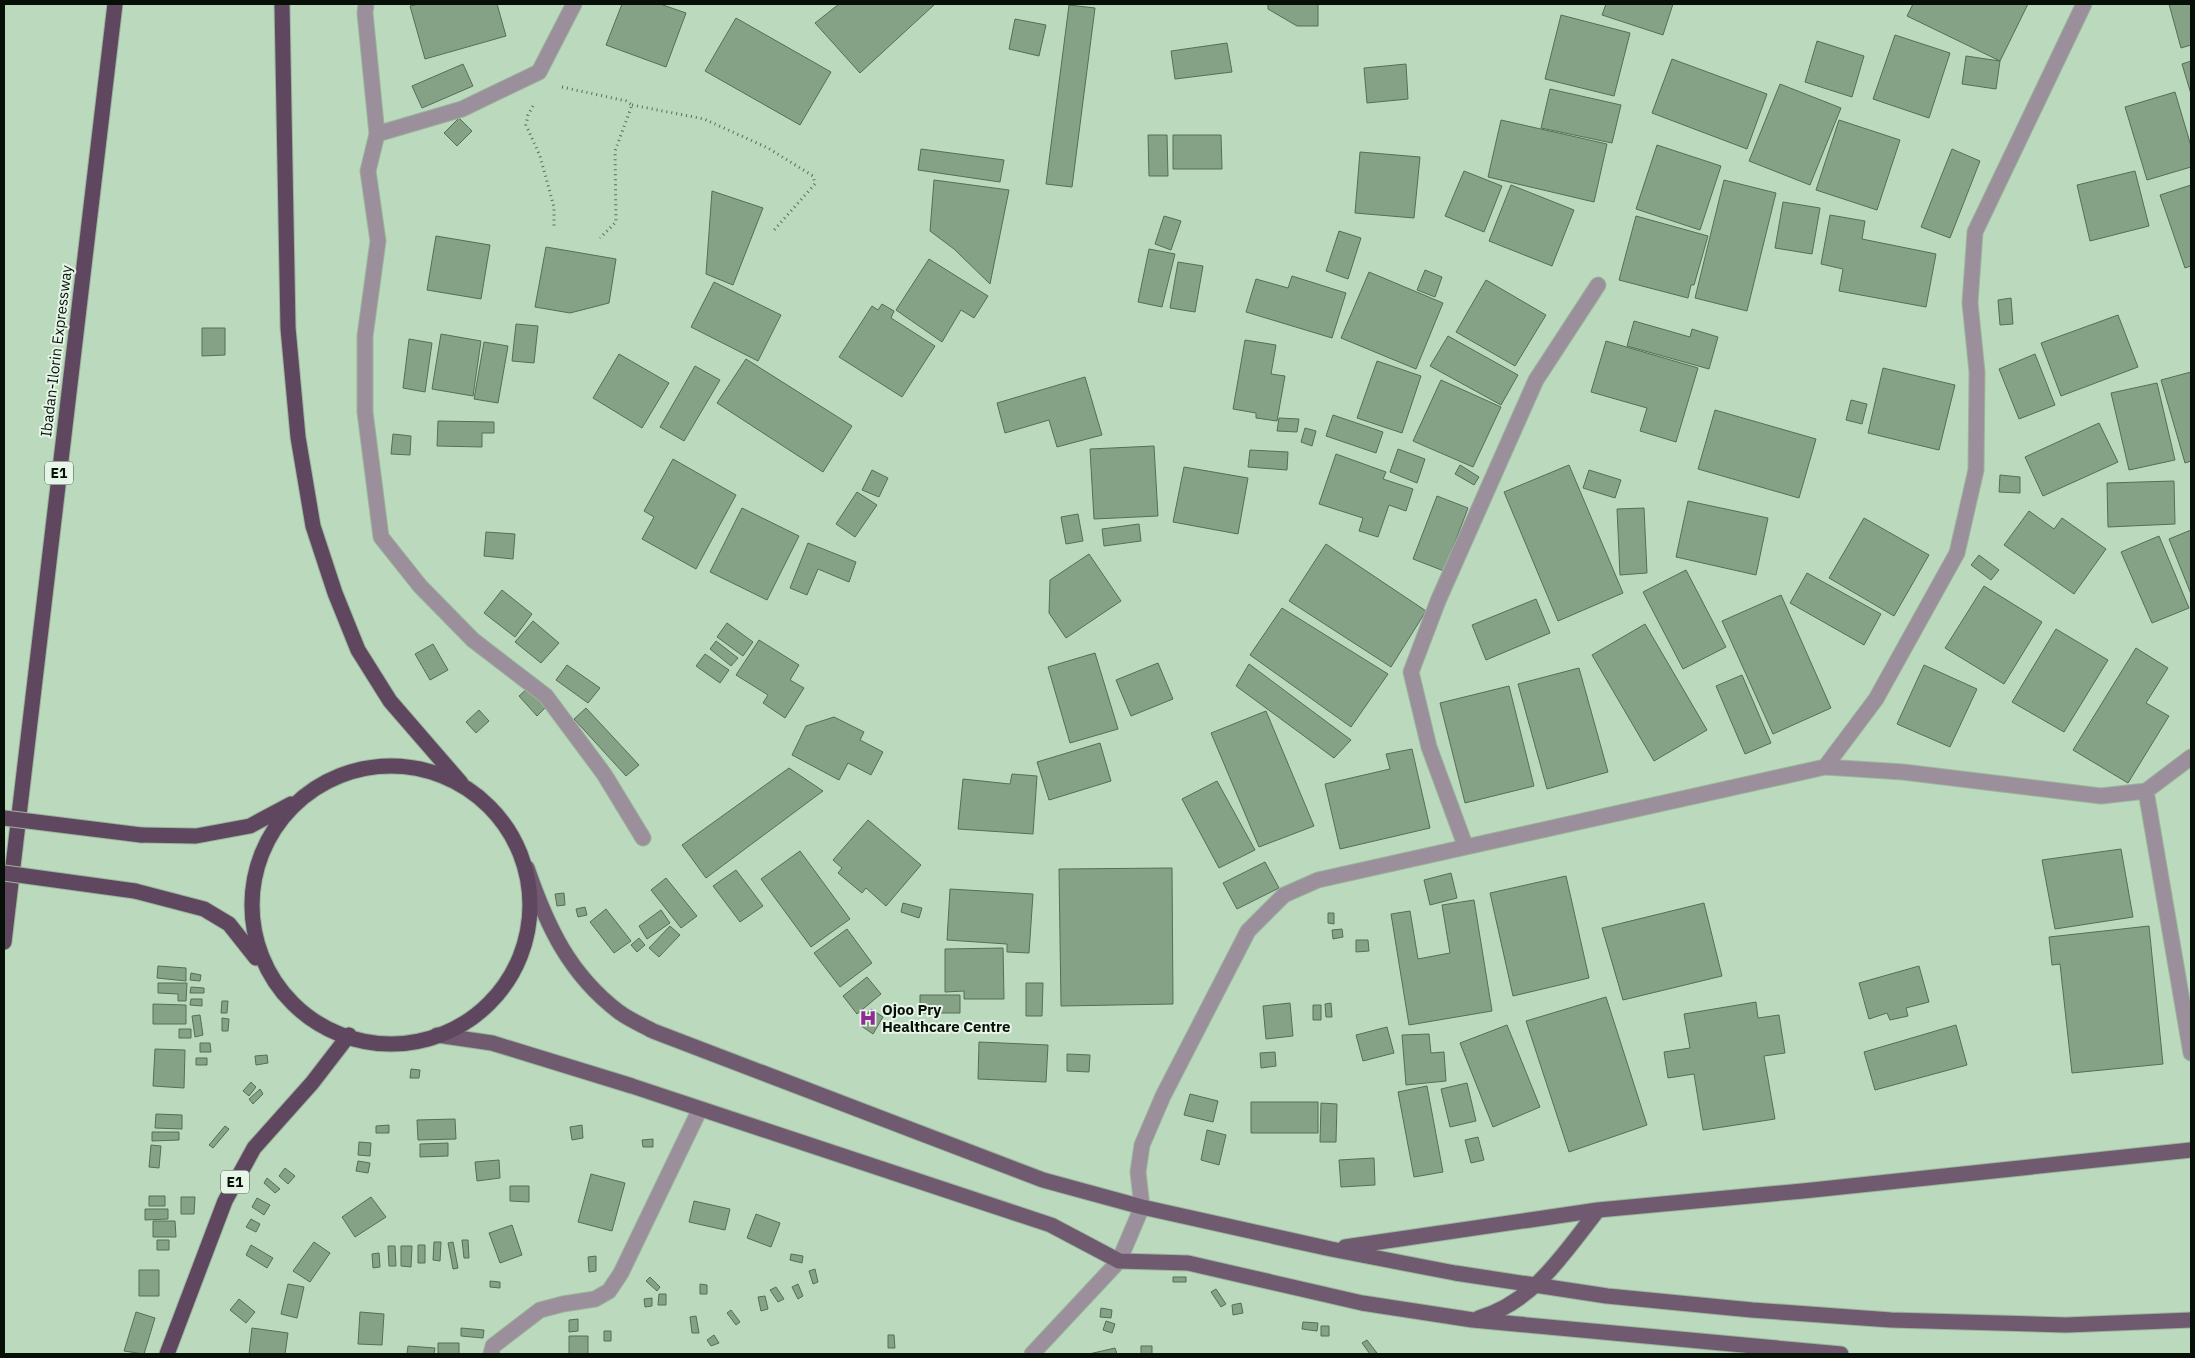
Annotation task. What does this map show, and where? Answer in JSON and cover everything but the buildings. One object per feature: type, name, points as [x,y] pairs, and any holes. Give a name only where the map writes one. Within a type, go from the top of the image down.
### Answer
[{"type":"highway","name":"Ibadan-Ilorin Expressway","points":[[4,942],[115,4]]},
{"type":"highway","points":[[4,873],[135,891],[204,909],[229,924],[249,947],[270,980],[303,1016],[349,1035],[414,1044],[460,1028],[492,1004],[519,963],[531,916],[527,868],[506,824],[462,784],[390,701],[358,650],[335,593],[313,526],[298,437],[288,328],[282,4]]},
{"type":"highway","points":[[4,818],[141,836],[196,836],[250,826],[296,801],[321,783],[366,766],[416,767],[462,784]]},
{"type":"highway","points":[[270,980],[252,934],[251,885],[266,839],[296,801]]},
{"type":"highway","name":"E1","points":[[167,1354],[225,1200],[254,1148],[312,1083],[349,1035]]},
{"type":"main road","points":[[527,868],[542,912],[564,953],[593,990],[621,1014],[654,1031],[1043,1180],[1142,1207],[1331,1249],[1455,1273],[1607,1296],[1742,1309],[1891,1320],[2066,1325],[2191,1320]]},
{"type":"main road","points":[[437,1035],[492,1044],[700,1109],[1051,1225],[1119,1261],[1188,1263],[1362,1303],[1473,1320],[1841,1354]]},
{"type":"main road","points":[[1331,1249],[1598,1210],[1803,1191],[2191,1150]]},
{"type":"main road","points":[[1473,1320],[1499,1312],[1538,1286],[1598,1210]]},
{"type":"street","points":[[366,4],[365,13],[377,134],[368,171],[378,241],[365,336],[365,412],[381,538],[420,586],[473,640],[546,696],[604,774],[643,838]]},
{"type":"street","points":[[377,134],[462,109],[539,72],[574,4]]},
{"type":"street","points":[[1825,767],[1876,700],[1957,553],[1976,470],[1977,372],[1970,303],[1975,232],[2084,4]]},
{"type":"street","points":[[1465,845],[1429,747],[1411,672],[1438,601],[1536,380],[1598,285]]},
{"type":"street","points":[[1032,1354],[1119,1261],[1142,1207],[1138,1172],[1142,1145],[1163,1096],[1248,931],[1284,895],[1318,880],[1465,845],[1825,767],[1903,772],[2101,796],[2146,791],[2191,757]]},
{"type":"street","points":[[2146,791],[2191,1053]]},
{"type":"street","points":[[491,1354],[493,1346],[540,1310],[595,1299],[610,1290],[621,1272],[700,1109]]},
{"type":"path","points":[[554,85],[626,101],[632,105],[704,119],[768,148],[813,176],[814,184],[774,230]]},
{"type":"path","points":[[537,99],[528,115],[526,125],[540,156],[554,207],[554,228]]},
{"type":"path","points":[[600,238],[616,222],[615,151],[632,105]]},
{"type":"place","name":"Ojoo Pry Healthcare Centre","points":[[868,1018]]}]
